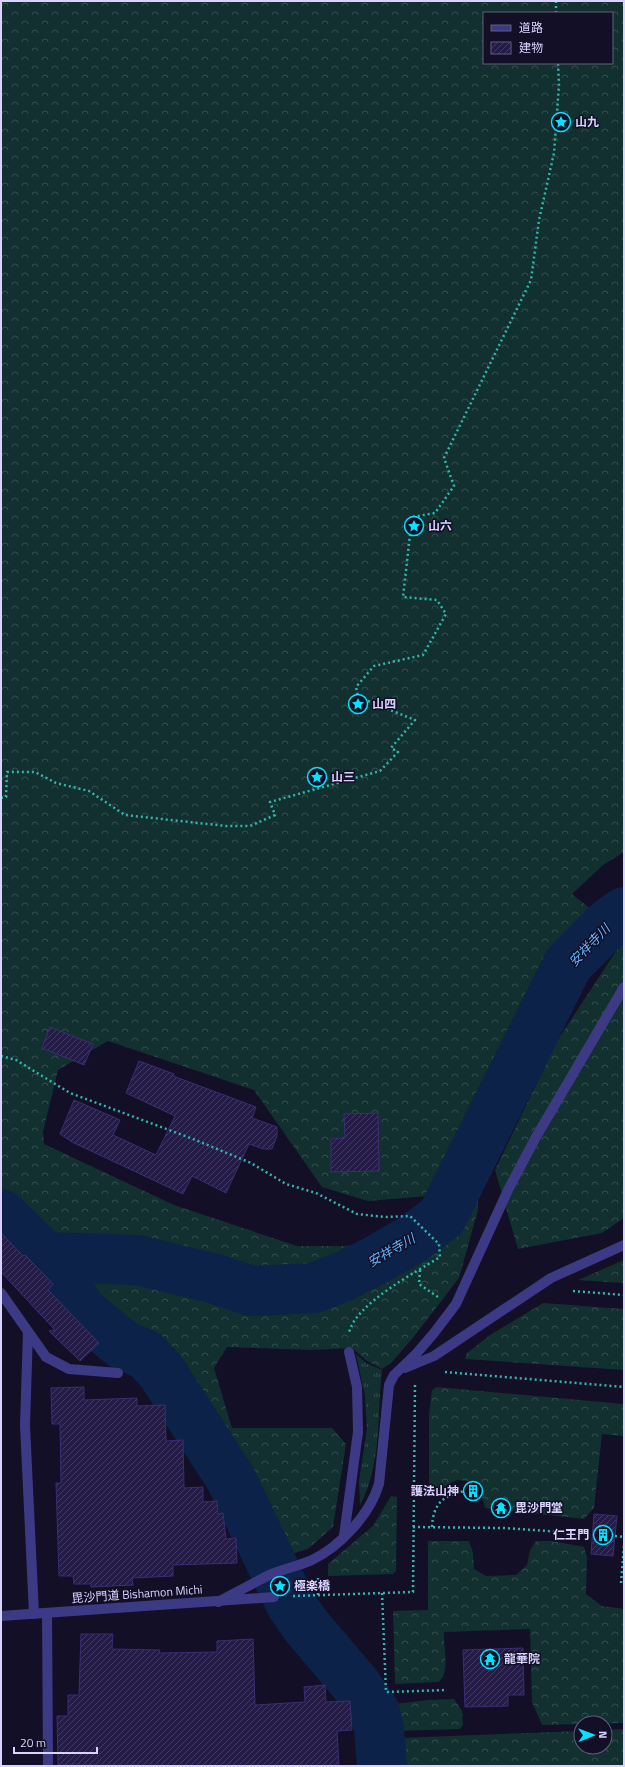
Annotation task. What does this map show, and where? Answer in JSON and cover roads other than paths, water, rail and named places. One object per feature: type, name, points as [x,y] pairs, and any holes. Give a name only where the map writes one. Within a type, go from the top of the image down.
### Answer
[{"type":"street","points":[[401,1370],[434,1333],[456,1304],[508,1190],[536,1137],[624,987]]},
{"type":"street","points":[[218,1602],[270,1575],[317,1557],[359,1522],[375,1498],[379,1484],[389,1385],[394,1375],[401,1370],[434,1356],[551,1278],[624,1245]]},
{"type":"street","points":[[1,1293],[46,1357],[69,1369],[118,1373]]},
{"type":"street","points":[[28,1332],[25,1425],[34,1614]]},
{"type":"street","points":[[344,1536],[358,1432],[357,1387],[349,1352]]},
{"type":"street","name":"毘沙門道 Bishamon Michi","points":[[1,1616],[274,1597]]},
{"type":"street","points":[[47,1613],[48,1766]]},
{"type":"waterway","name":"安祥寺川","points":[[1,1214],[45,1257],[137,1260],[216,1279],[251,1291],[314,1288],[342,1277],[378,1259],[414,1238],[442,1217],[568,964],[609,923],[624,912]]},
{"type":"waterway","points":[[45,1257],[63,1274],[70,1293],[82,1311],[123,1345],[146,1355],[161,1371],[231,1479],[292,1606],[307,1627],[357,1686],[375,1712],[379,1729],[382,1766]]},
{"type":"place","name":"山九","points":[[561,122]]},
{"type":"place","name":"山六","points":[[414,526]]},
{"type":"place","name":"山四","points":[[358,704]]},
{"type":"place","name":"山三","points":[[317,777]]},
{"type":"place","name":"護法山神","points":[[473,1491]]},
{"type":"place","name":"毘沙門堂","points":[[501,1508]]},
{"type":"place","name":"仁王門","points":[[603,1535]]},
{"type":"place","name":"極楽橋","points":[[280,1586]]},
{"type":"place","name":"龍華院","points":[[490,1659]]}]
